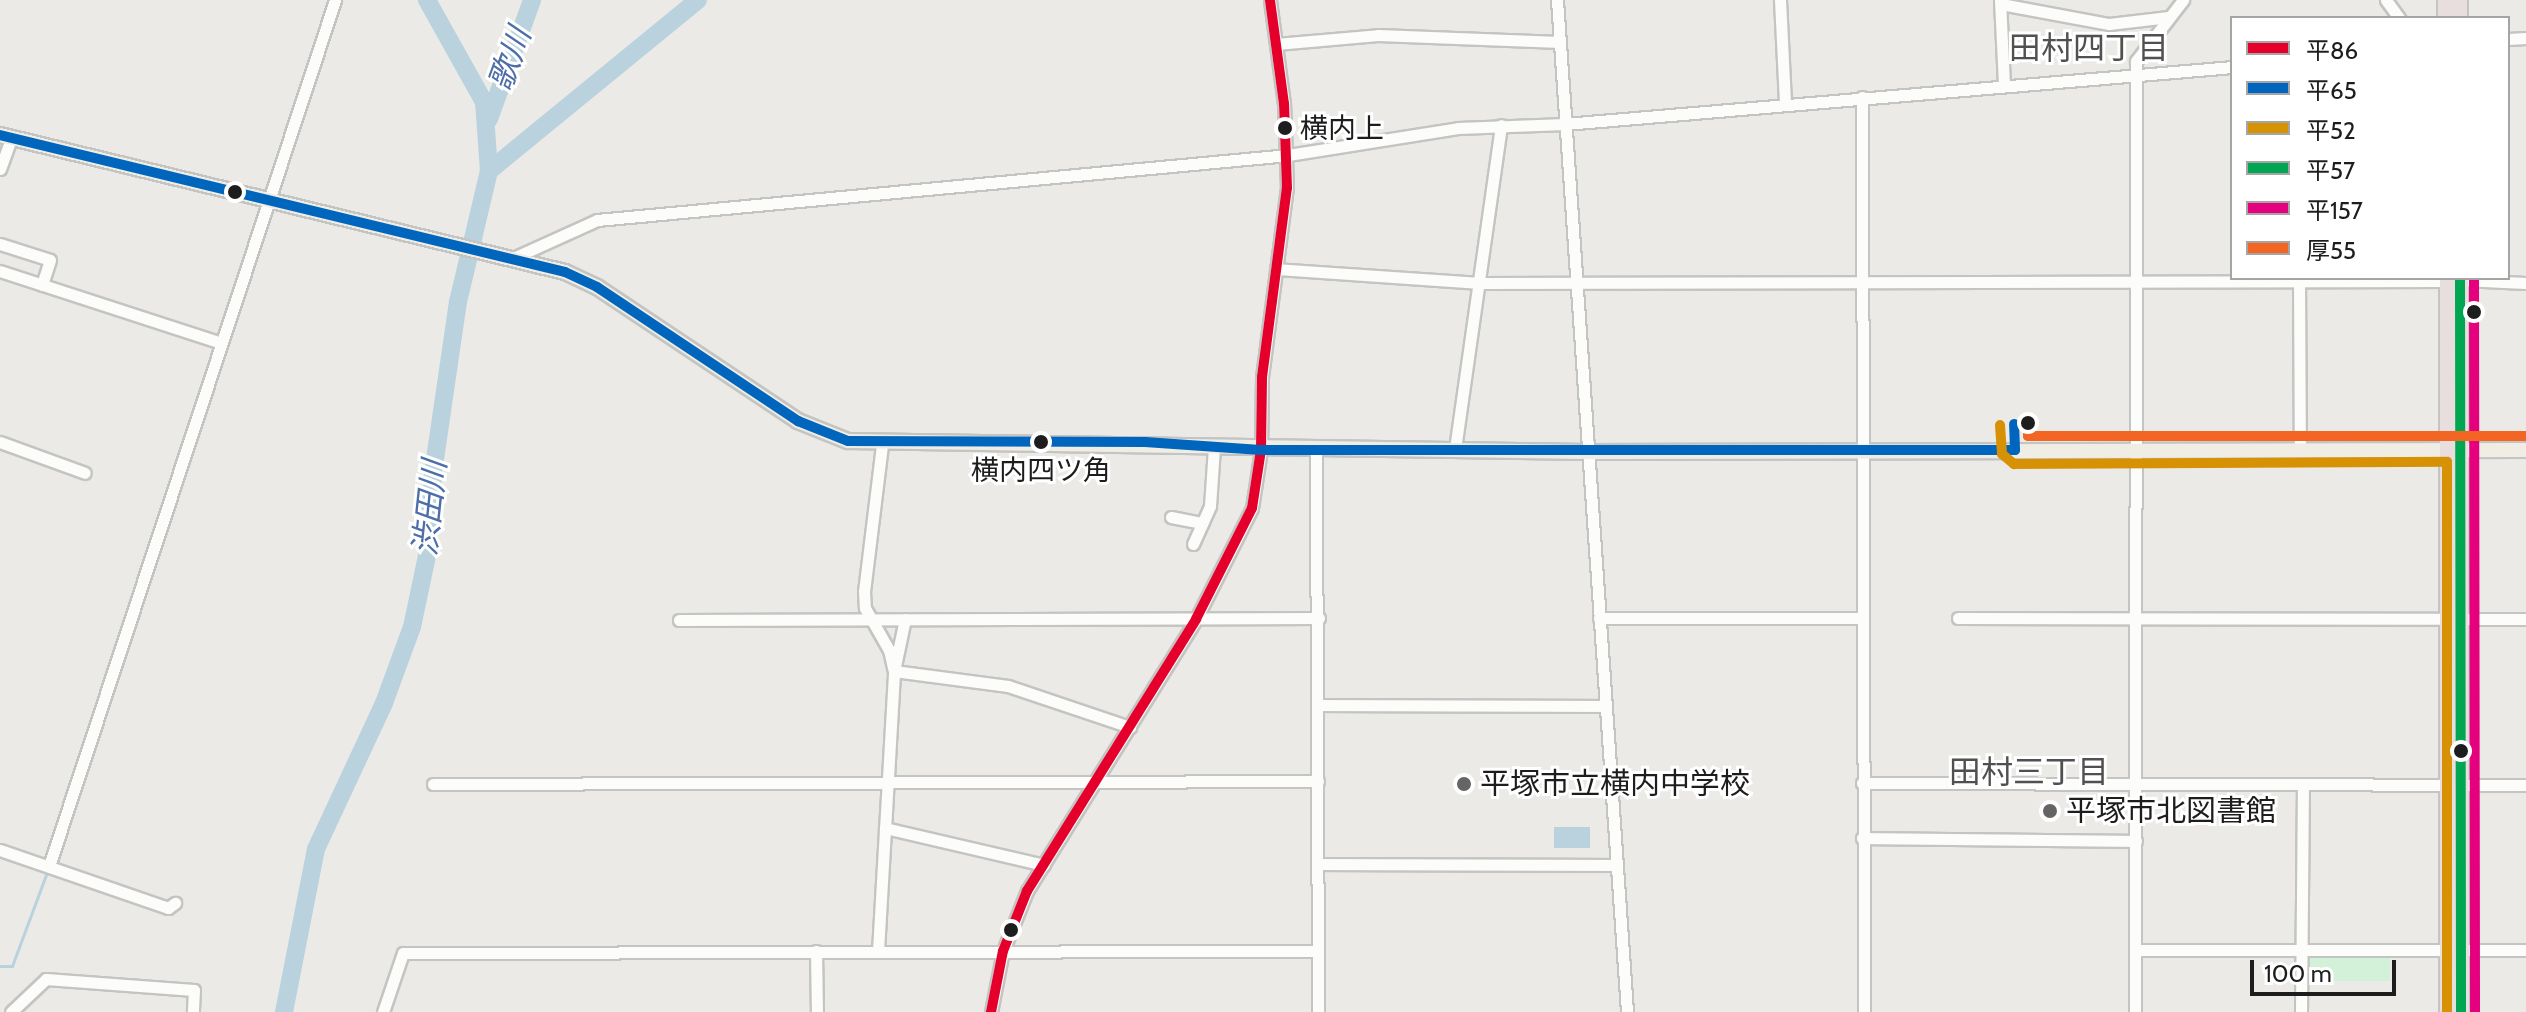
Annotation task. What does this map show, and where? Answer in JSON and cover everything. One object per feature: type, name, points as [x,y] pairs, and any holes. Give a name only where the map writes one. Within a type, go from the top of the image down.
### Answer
[{"type":"highway","points":[[2448,1012],[2454,950],[2454,280]]},
{"type":"highway","points":[[2454,950],[2461,1012]]},
{"type":"main road","points":[[6,136],[511,259],[597,287],[817,431],[882,445],[1088,441],[1261,450],[1587,452],[2526,450]]},
{"type":"street","points":[[49,866],[218,342],[335,0]]},
{"type":"street","points":[[991,1012],[1003,951],[1020,905],[1196,619],[1252,508],[1261,450],[1262,377],[1288,155],[1270,0]]},
{"type":"street","points":[[1557,0],[1627,1012]]},
{"type":"street","points":[[1780,0],[1785,103]]},
{"type":"street","points":[[2135,1012],[2136,61],[2183,0]]},
{"type":"street","points":[[2004,85],[2001,2],[2109,24],[2169,17]]},
{"type":"street","points":[[1276,44],[1378,35],[1560,42]]},
{"type":"street","points":[[511,259],[597,220],[1288,155],[1501,125],[1565,124],[2230,67]]},
{"type":"street","points":[[1862,97],[1864,1012]]},
{"type":"street","points":[[1455,449],[1501,125]]},
{"type":"street","points":[[0,169],[6,136]]},
{"type":"street","points":[[0,244],[50,260],[42,285]]},
{"type":"street","points":[[1276,269],[1479,283],[2230,280]]},
{"type":"street","points":[[0,271],[218,342]]},
{"type":"street","points":[[2299,280],[2300,450]]},
{"type":"street","points":[[2472,280],[2526,283]]},
{"type":"street","points":[[0,442],[85,473]]},
{"type":"street","points":[[882,445],[864,591],[869,618],[889,650],[894,671]]},
{"type":"street","points":[[1193,544],[1210,506],[1214,448]]},
{"type":"street","points":[[1316,448],[1318,1012]]},
{"type":"street","points":[[1171,517],[1202,523]]},
{"type":"street","points":[[679,620],[1319,618]]},
{"type":"street","points":[[1599,618],[1862,618]]},
{"type":"street","points":[[1958,618],[2526,619]]},
{"type":"street","points":[[878,951],[894,671],[905,619]]},
{"type":"street","points":[[894,671],[1008,686],[1130,727]]},
{"type":"street","points":[[1319,705],[1606,706]]},
{"type":"street","points":[[433,784],[887,786],[1318,781]]},
{"type":"street","points":[[1862,783],[2136,787],[2526,785]]},
{"type":"street","points":[[2301,1012],[2303,785]]},
{"type":"street","points":[[885,828],[1044,865]]},
{"type":"street","points":[[1862,838],[2136,841]]},
{"type":"street","points":[[0,850],[168,908],[175,903]]},
{"type":"street","points":[[1317,864],[1616,865]]},
{"type":"street","points":[[2135,950],[2526,950]]},
{"type":"street","points":[[816,951],[817,1012]]},
{"type":"street","points":[[383,1012],[403,953],[1318,951]]},
{"type":"street","points":[[11,1012],[46,979],[194,990],[193,1012]]},
{"type":"green space","points":[[2309,953],[2390,953],[2390,981],[2309,981]]},
{"type":"water","points":[[1554,827],[1590,827],[1590,848],[1554,848]]},
{"type":"waterway","name":"渋田川","points":[[284,1012],[316,849],[384,703],[412,627],[428,551],[433,473],[458,302],[489,171],[484,102],[427,0]]},
{"type":"waterway","name":"歌川","points":[[489,119],[532,0]]},
{"type":"waterway","points":[[489,171],[698,0]]},
{"type":"waterway","points":[[2401,13],[2406,16]]},
{"type":"waterway","points":[[0,966],[12,966],[48,869]]},
{"type":"transit line","name":"平86","points":[[991,1012],[1003,951],[1027,891],[1196,619],[1252,508],[1261,450],[1262,377],[1287,188],[1284,104],[1270,0]]},
{"type":"transit line","name":"平65","points":[[0,135],[565,272],[597,287],[798,421],[848,441],[1145,442],[1261,450],[2015,450],[2014,424]]},
{"type":"transit line","name":"平57","points":[[2460,280],[2461,1012]]},
{"type":"transit line","name":"平157","points":[[2474,280],[2475,1012]]},
{"type":"transit line","name":"厚55","points":[[2028,423],[2028,436],[2526,436]]},
{"type":"transit line","name":"平52","points":[[2000,425],[2002,454],[2014,464],[2447,462],[2447,1012]]},
{"type":"place","name":"横内上","points":[[1285,128]]},
{"type":"place","name":"横内四ツ角","points":[[1041,442]]},
{"type":"place","name":"平塚市立横内中学校","points":[[1464,784]]},
{"type":"place","name":"平塚市北図書館","points":[[2050,811]]},
{"type":"district","name":"田村四丁目","points":[[2089,48]]},
{"type":"district","name":"田村三丁目","points":[[2029,772]]}]
